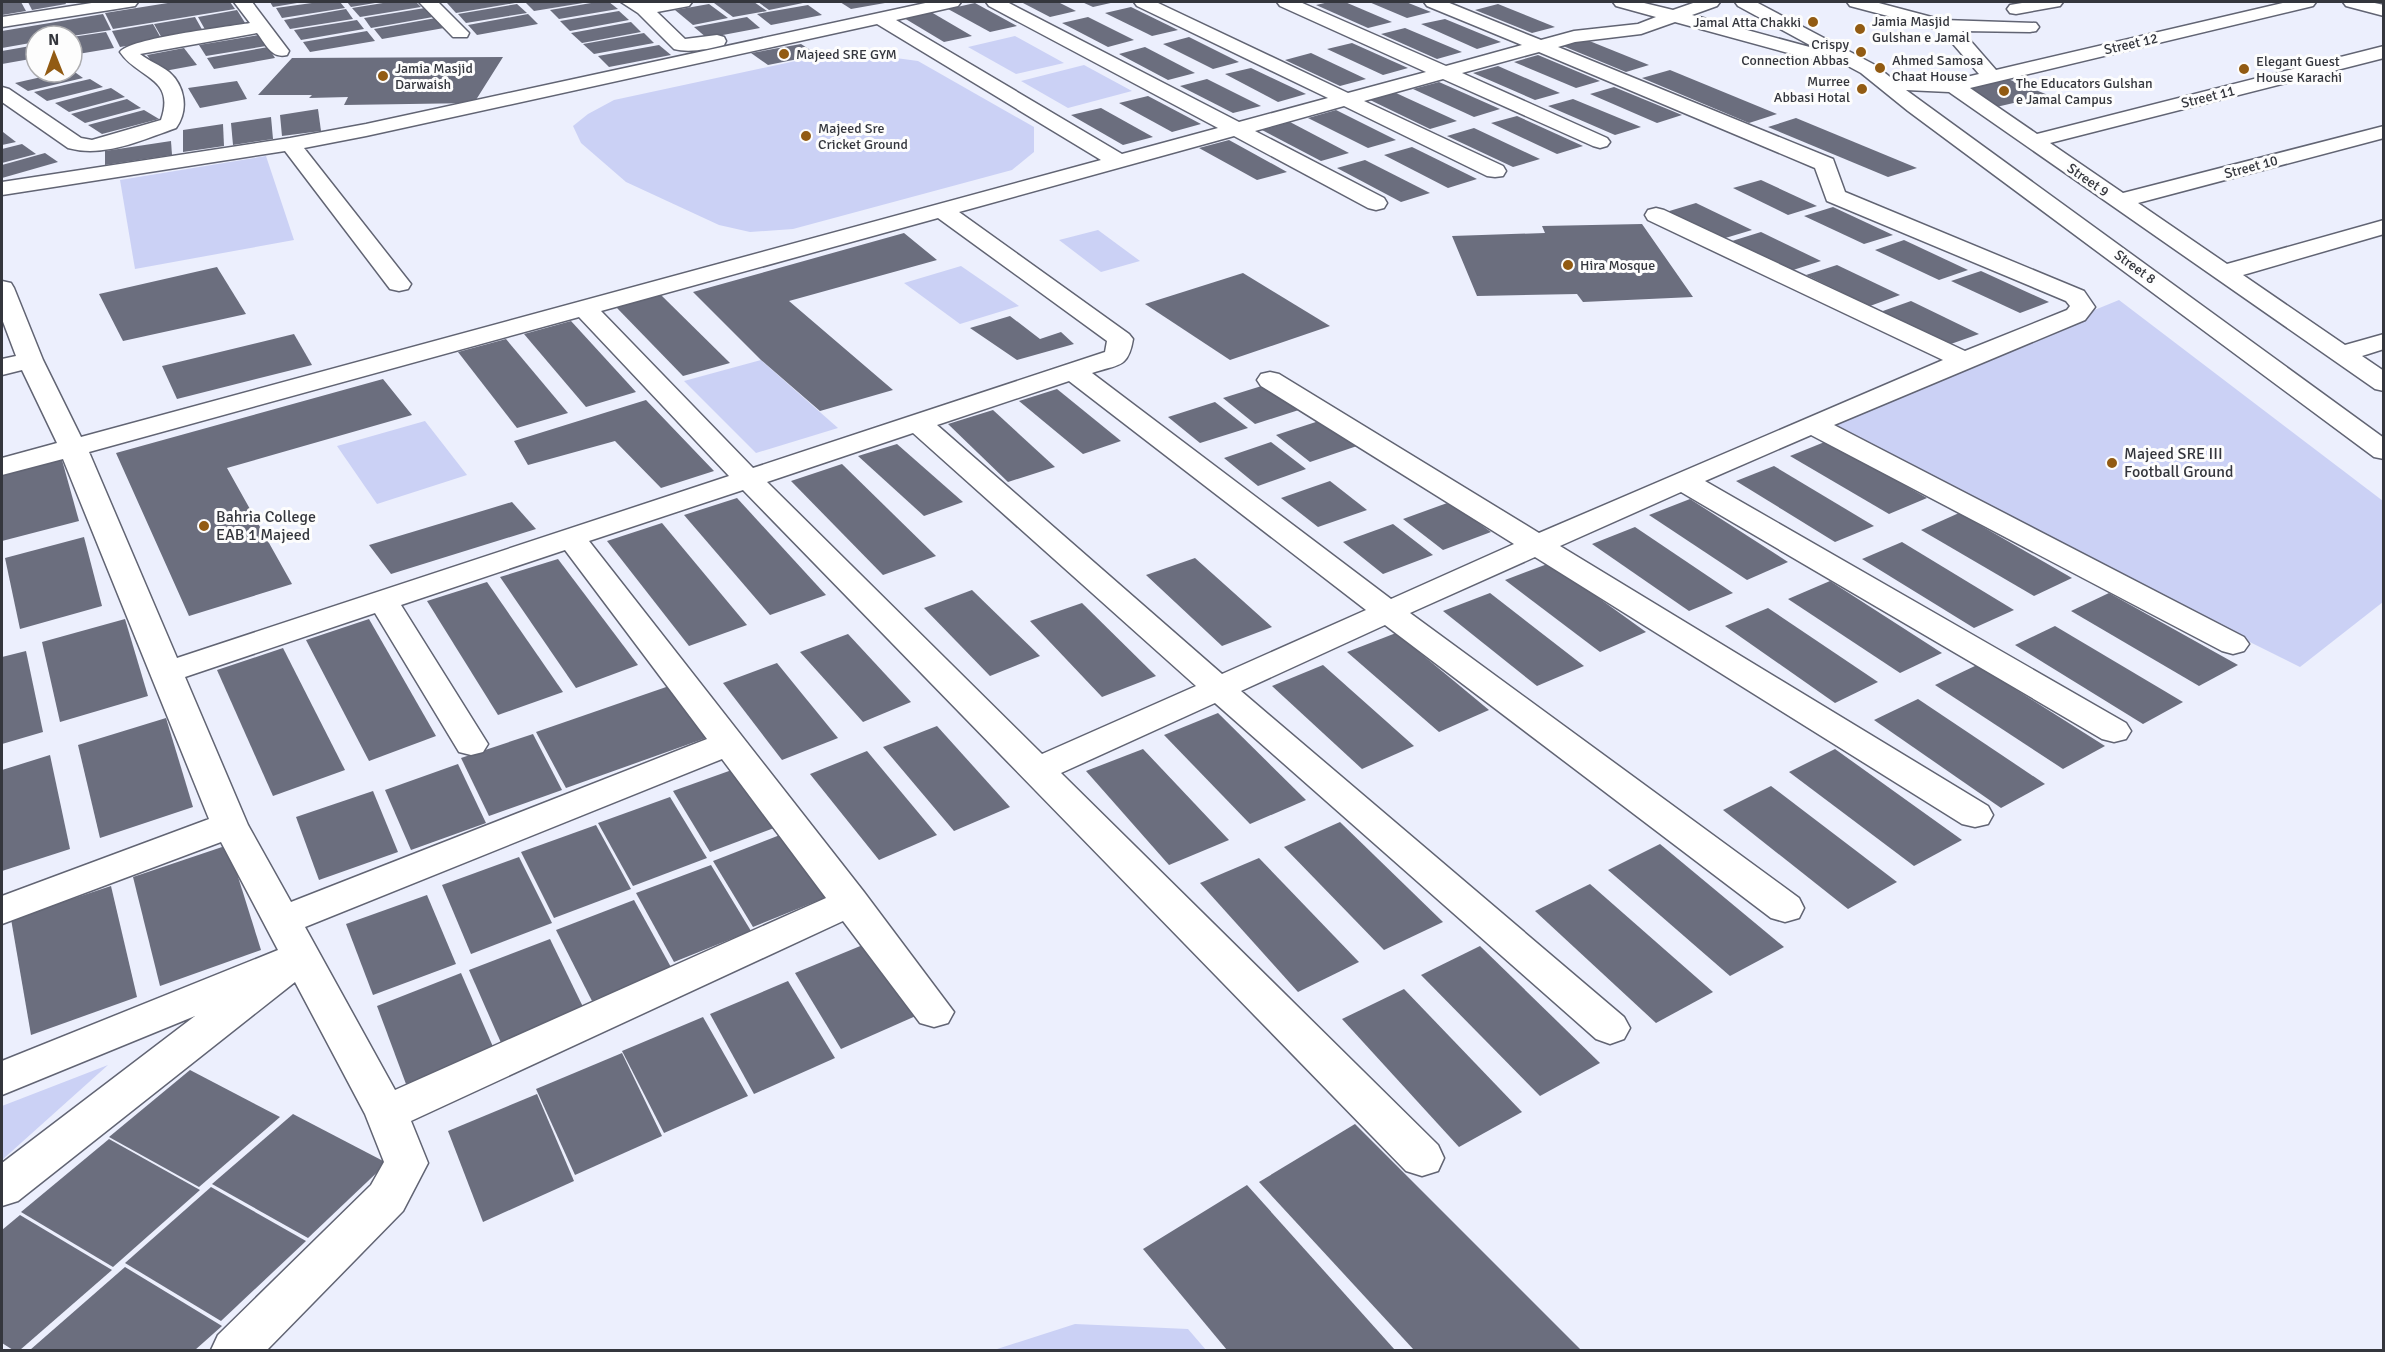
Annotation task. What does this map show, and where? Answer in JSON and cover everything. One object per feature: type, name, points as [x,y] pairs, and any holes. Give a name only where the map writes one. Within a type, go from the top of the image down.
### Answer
[{"type":"street","points":[[2,22],[129,2]]},
{"type":"street","points":[[243,2],[280,51]]},
{"type":"street","points":[[428,2],[460,33]]},
{"type":"street","points":[[637,5],[683,2]]},
{"type":"street","points":[[637,5],[681,45],[687,46],[910,2]]},
{"type":"street","points":[[2,188],[290,144],[366,130],[951,2]]},
{"type":"street","points":[[995,2],[1376,203]]},
{"type":"street","points":[[1143,2],[1495,171]]},
{"type":"street","points":[[1286,2],[1600,142]]},
{"type":"street","points":[[1038,770],[1387,611],[1964,360],[2076,315],[2083,307],[2075,296],[1834,196],[1825,164],[1433,2]]},
{"type":"street","points":[[1622,2],[1868,69]]},
{"type":"street","points":[[2,467],[1574,37],[1641,28],[1711,2]]},
{"type":"street","points":[[1744,2],[1868,69]]},
{"type":"street","points":[[1857,2],[1943,25],[2030,27]]},
{"type":"street","points":[[2012,5],[2054,2]]},
{"type":"street","name":"Street 12","points":[[1887,83],[1954,86],[2307,2]]},
{"type":"street","points":[[2352,2],[2384,10]]},
{"type":"street","points":[[2012,5],[2059,61]]},
{"type":"street","points":[[879,17],[1120,162]]},
{"type":"street","points":[[1943,25],[1954,33],[1992,77]]},
{"type":"street","points":[[2,93],[75,144],[92,146],[117,141],[169,124],[176,113],[174,99],[164,78],[133,58],[129,52],[140,47],[262,27]]},
{"type":"street","name":"Street 11","points":[[2032,141],[2384,52]]},
{"type":"street","name":"Street 8","points":[[1868,69],[1915,107],[2384,451]]},
{"type":"street","name":"Street 9","points":[[1954,86],[2384,383]]},
{"type":"street","name":"Street 10","points":[[2118,201],[2384,132]]},
{"type":"street","points":[[290,144],[399,284]]},
{"type":"street","points":[[167,672],[384,602],[1117,356],[1120,339],[942,210]]},
{"type":"street","points":[[1656,215],[1964,360]]},
{"type":"street","points":[[2222,273],[2384,227]]},
{"type":"street","points":[[2,288],[16,363],[74,448],[230,825],[386,1113],[406,1163],[387,1198],[235,1350]]},
{"type":"street","points":[[583,307],[748,480],[1422,1158]]},
{"type":"street","points":[[2342,354],[2384,341]]},
{"type":"street","points":[[1073,371],[1387,611],[1785,908]]},
{"type":"street","points":[[1270,380],[1975,815]]},
{"type":"street","points":[[918,423],[1218,689],[1610,1028]]},
{"type":"street","points":[[1813,425],[2233,644]]},
{"type":"street","points":[[1684,481],[2114,731]]},
{"type":"street","points":[[572,538],[934,1012]]},
{"type":"street","points":[[384,602],[471,744]]},
{"type":"street","points":[[282,921],[730,743]]},
{"type":"street","points":[[2,910],[230,825]]},
{"type":"street","points":[[386,1113],[851,902]]},
{"type":"street","points":[[2,1078],[301,956]]},
{"type":"street","points":[[2,1188],[301,956]]},
{"type":"shaded area","points":[[1015,36],[1064,63],[1016,74],[968,47]]},
{"type":"shaded area","name":"Majeed Sre Cricket Ground","points":[[866,54],[918,61],[1034,127],[1034,152],[1012,170],[793,229],[750,232],[719,225],[626,182],[581,143],[573,126],[588,114],[614,100],[819,56]]},
{"type":"shaded area","points":[[1084,65],[1132,91],[1068,108],[1021,81]]},
{"type":"shaded area","points":[[266,156],[294,240],[135,269],[120,180]]},
{"type":"shaded area","points":[[1098,230],[1140,261],[1101,272],[1059,240]]},
{"type":"shaded area","points":[[961,266],[1019,306],[960,324],[904,283]]},
{"type":"shaded area","name":"Majeed SRE III Football Ground","points":[[2119,300],[2383,501],[2383,602],[2300,667],[1813,425]]},
{"type":"shaded area","points":[[761,360],[838,428],[756,453],[684,381]]},
{"type":"shaded area","points":[[425,421],[467,475],[377,504],[337,446]]},
{"type":"shaded area","points":[[108,1065],[2,1160],[2,1106]]},
{"type":"shaded area","points":[[1075,1324],[1188,1329],[1206,1350],[994,1350]]},
{"type":"building","points":[[2,2],[21,2],[26,11],[2,15]]},
{"type":"building","points":[[28,2],[65,2],[66,4],[32,10]]},
{"type":"building","points":[[174,2],[230,2],[235,9],[113,29],[105,13]]},
{"type":"building","points":[[270,2],[297,2],[297,3],[273,7]]},
{"type":"building","points":[[319,2],[340,2],[345,8],[282,18],[276,8]]},
{"type":"building","points":[[347,2],[375,2],[375,3],[351,7]]},
{"type":"building","points":[[389,2],[416,2],[421,7],[360,17],[352,8]]},
{"type":"building","points":[[525,2],[582,2],[583,3],[534,11]]},
{"type":"building","points":[[609,2],[618,9],[559,19],[550,10]]},
{"type":"building","points":[[754,2],[767,11],[733,17],[714,3]]},
{"type":"building","points":[[758,2],[800,2],[803,3],[769,10]]},
{"type":"building","points":[[840,2],[885,2],[885,3],[851,9]]},
{"type":"building","points":[[1021,2],[1058,2],[1076,11],[1050,17]]},
{"type":"building","points":[[1082,2],[1115,2],[1093,7]]},
{"type":"building","points":[[1345,2],[1392,22],[1368,28],[1316,5]]},
{"type":"building","points":[[1369,2],[1406,2],[1431,12],[1407,18]]},
{"type":"building","points":[[447,3],[515,3],[456,13]]},
{"type":"building","points":[[975,3],[1017,26],[990,32],[948,9]]},
{"type":"building","points":[[517,4],[527,13],[466,23],[458,14]]},
{"type":"building","points":[[709,4],[728,18],[693,25],[675,10]]},
{"type":"building","points":[[1498,4],[1555,27],[1532,33],[1475,10]]},
{"type":"building","points":[[808,5],[822,15],[771,25],[757,14]]},
{"type":"building","points":[[1131,7],[1178,30],[1152,36],[1105,13]]},
{"type":"building","points":[[425,8],[433,17],[371,28],[364,18]]},
{"type":"building","points":[[346,9],[353,19],[290,29],[284,20]]},
{"type":"building","points":[[237,10],[247,26],[207,33],[198,17]]},
{"type":"building","points":[[619,11],[629,20],[570,31],[560,21]]},
{"type":"building","points":[[931,12],[972,36],[944,42],[904,18]]},
{"type":"building","points":[[103,14],[111,30],[84,34],[84,24],[44,24]]},
{"type":"building","points":[[528,14],[538,24],[477,35],[468,25]]},
{"type":"building","points":[[195,17],[204,33],[163,40],[154,24]]},
{"type":"building","points":[[747,17],[760,28],[707,38],[694,27]]},
{"type":"building","points":[[1088,17],[1134,40],[1108,47],[1062,23]]},
{"type":"building","points":[[436,18],[444,28],[382,39],[374,29]]},
{"type":"building","points":[[1445,19],[1501,42],[1477,49],[1421,24]]},
{"type":"building","points":[[357,20],[364,29],[301,40],[294,30]]},
{"type":"building","points":[[631,22],[641,32],[582,43],[571,33]]},
{"type":"building","points":[[153,24],[162,40],[120,47],[112,31]]},
{"type":"building","points":[[24,27],[24,44],[2,48],[2,31]]},
{"type":"building","points":[[1405,28],[1462,52],[1437,59],[1381,34]]},
{"type":"building","points":[[367,31],[375,41],[310,52],[303,42]]},
{"type":"building","points":[[106,32],[114,48],[84,53],[84,35]]},
{"type":"building","points":[[644,33],[654,43],[594,54],[583,44]]},
{"type":"building","points":[[259,35],[266,46],[206,56],[199,45]]},
{"type":"building","points":[[1189,37],[1239,62],[1213,69],[1163,44]]},
{"type":"building","points":[[1587,40],[1649,65],[1626,72],[1563,46]]},
{"type":"building","points":[[1352,43],[1408,68],[1383,75],[1327,49]]},
{"type":"building","name":"Majeed SRE GYM","points":[[801,44],[818,55],[768,65],[751,53]]},
{"type":"building","points":[[659,45],[671,55],[609,67],[598,56]]},
{"type":"building","points":[[24,47],[24,60],[2,64],[2,51]]},
{"type":"building","points":[[268,47],[275,58],[214,69],[207,58]]},
{"type":"building","points":[[1145,47],[1195,73],[1168,80],[1119,54]]},
{"type":"building","points":[[184,48],[197,65],[159,72],[147,55]]},
{"type":"building","points":[[1311,53],[1366,79],[1340,86],[1285,60]]},
{"type":"building","points":[[1538,55],[1600,81],[1576,88],[1514,62]]},
{"type":"building","name":"Jamia Masjid Darwaish","points":[[503,57],[474,103],[344,105],[348,97],[309,98],[312,95],[258,95],[292,58]]},
{"type":"building","points":[[1498,66],[1560,93],[1535,100],[1473,73]]},
{"type":"building","points":[[1251,68],[1306,94],[1278,102],[1225,74]]},
{"type":"building","points":[[1670,70],[1777,114],[1749,123],[1642,78]]},
{"type":"building","points":[[90,79],[103,87],[47,101],[34,92],[68,84],[84,84],[84,80]]},
{"type":"building","points":[[1207,79],[1261,106],[1233,113],[1180,86]]},
{"type":"building","name":"The Educators Gulshan e Jamal Campus","points":[[2008,79],[2048,95],[1992,108],[1963,88]]},
{"type":"building","points":[[24,81],[24,84],[58,84],[28,91],[15,83]]},
{"type":"building","points":[[237,81],[247,99],[200,108],[188,88]]},
{"type":"building","points":[[1439,82],[1500,109],[1474,117],[1413,89]]},
{"type":"building","points":[[1614,87],[1682,115],[1657,123],[1590,94]]},
{"type":"building","points":[[111,88],[125,97],[69,112],[55,103]]},
{"type":"building","points":[[1396,93],[1457,121],[1430,129],[1370,100]]},
{"type":"building","points":[[1148,96],[1201,124],[1172,132],[1119,103]]},
{"type":"building","points":[[127,99],[141,108],[85,123],[71,114]]},
{"type":"building","points":[[1573,99],[1641,127],[1615,135],[1548,106]]},
{"type":"building","points":[[1101,108],[1153,137],[1123,145],[1071,115]]},
{"type":"building","points":[[318,109],[321,131],[282,136],[280,115]]},
{"type":"building","points":[[144,110],[159,119],[102,134],[88,125]]},
{"type":"building","points":[[1336,110],[1396,140],[1368,148],[1308,118]]},
{"type":"building","points":[[1517,116],[1583,146],[1557,154],[1491,123]]},
{"type":"building","points":[[271,117],[273,139],[233,145],[231,123]]},
{"type":"building","points":[[1796,118],[1917,168],[1888,177],[1768,127]]},
{"type":"building","points":[[1290,122],[1349,153],[1321,161],[1262,130]]},
{"type":"building","points":[[223,124],[224,146],[183,152],[183,130]]},
{"type":"building","points":[[1474,128],[1540,159],[1513,167],[1447,136]]},
{"type":"building","points":[[3,132],[16,142],[2,145]]},
{"type":"building","points":[[1229,140],[1287,172],[1257,180],[1199,148]]},
{"type":"building","points":[[171,141],[172,155],[105,165],[105,151]]},
{"type":"building","points":[[22,144],[36,154],[2,163],[2,149]]},
{"type":"building","points":[[1412,147],[1477,179],[1448,188],[1384,155]]},
{"type":"building","points":[[45,153],[58,162],[2,178],[2,165]]},
{"type":"building","points":[[1365,160],[1430,193],[1401,202],[1337,168]]},
{"type":"building","points":[[1761,180],[1817,206],[1788,215],[1733,188]]},
{"type":"building","points":[[1696,203],[1752,230],[1722,239],[1666,212]]},
{"type":"building","points":[[1833,207],[1893,235],[1864,244],[1804,216]]},
{"type":"building","name":"Hira Mosque","points":[[1642,224],[1693,297],[1583,302],[1577,294],[1477,296],[1452,236],[1545,233],[1542,226]]},
{"type":"building","points":[[1761,232],[1821,261],[1790,271],[1732,241]]},
{"type":"building","points":[[904,233],[937,260],[789,301],[893,390],[820,411],[761,360],[693,292]]},
{"type":"building","points":[[1904,240],[1968,270],[1939,280],[1875,250]]},
{"type":"building","points":[[1837,265],[1900,295],[1870,306],[1806,275]]},
{"type":"building","points":[[217,267],[246,314],[123,341],[99,294]]},
{"type":"building","points":[[1981,271],[2049,302],[2020,313],[1951,281]]},
{"type":"building","points":[[1243,273],[1330,326],[1230,360],[1145,304]]},
{"type":"building","points":[[661,295],[730,363],[683,376],[616,307]]},
{"type":"building","points":[[1911,301],[1979,334],[1948,345],[1880,312]]},
{"type":"building","points":[[1010,316],[1040,339],[1061,332],[1074,344],[1017,360],[970,328]]},
{"type":"building","points":[[571,321],[636,392],[586,407],[524,334]]},
{"type":"building","points":[[294,334],[312,365],[177,399],[162,366]]},
{"type":"building","points":[[506,339],[568,413],[517,428],[458,352]]},
{"type":"building","name":"Bahria College EAB 1 Majeed","points":[[383,379],[412,415],[227,468],[292,584],[189,616],[116,453]]},
{"type":"building","points":[[1268,384],[1302,409],[1255,424],[1223,398]]},
{"type":"building","points":[[1057,389],[1121,441],[1083,454],[1019,401]]},
{"type":"building","points":[[646,400],[714,471],[661,488],[615,441],[528,465],[514,441]]},
{"type":"building","points":[[1215,402],[1248,428],[1200,443],[1168,417]]},
{"type":"building","points":[[993,410],[1055,467],[1008,482],[948,424]]},
{"type":"building","points":[[1322,420],[1357,446],[1310,462],[1276,435]]},
{"type":"building","points":[[1827,441],[1927,498],[1889,514],[1790,456]]},
{"type":"building","points":[[1271,442],[1306,469],[1258,486],[1224,458]]},
{"type":"building","points":[[897,444],[963,502],[924,516],[858,456]]},
{"type":"building","points":[[62,460],[79,521],[2,541],[2,475]]},
{"type":"building","points":[[842,464],[936,556],[883,575],[791,481]]},
{"type":"building","points":[[1774,466],[1874,526],[1835,542],[1736,481]]},
{"type":"building","points":[[1330,481],[1367,510],[1318,527],[1281,498]]},
{"type":"building","points":[[737,498],[826,595],[770,615],[684,515]]},
{"type":"building","points":[[1690,499],[1788,562],[1747,580],[1649,515]]},
{"type":"building","points":[[512,502],[536,529],[391,574],[369,545]]},
{"type":"building","points":[[1450,502],[1491,532],[1443,550],[1403,519]]},
{"type":"building","points":[[1959,513],[2072,578],[2034,596],[1921,530]]},
{"type":"building","points":[[662,523],[747,625],[689,646],[607,541]]},
{"type":"building","points":[[1393,524],[1433,555],[1383,574],[1343,542]]},
{"type":"building","points":[[1635,527],[1733,593],[1689,611],[1592,544]]},
{"type":"building","points":[[84,537],[102,606],[20,629],[5,558]]},
{"type":"building","points":[[1902,542],[2014,610],[1974,628],[1862,559]]},
{"type":"building","points":[[1195,558],[1272,627],[1222,646],[1146,575]]},
{"type":"building","points":[[558,559],[638,665],[576,688],[500,577]]},
{"type":"building","points":[[1550,563],[1646,632],[1600,652],[1505,580]]},
{"type":"building","points":[[1830,581],[1942,653],[1900,673],[1788,599]]},
{"type":"building","points":[[487,582],[563,692],[498,715],[427,601]]},
{"type":"building","points":[[972,590],[1040,656],[990,676],[924,608]]},
{"type":"building","points":[[1490,593],[1584,666],[1537,686],[1443,611]]},
{"type":"building","points":[[2109,593],[2238,665],[2199,686],[2071,611]]},
{"type":"building","points":[[1082,603],[1156,676],[1102,697],[1030,621]]},
{"type":"building","points":[[1768,608],[1878,682],[1835,703],[1725,626]]},
{"type":"building","points":[[125,619],[148,696],[60,722],[42,642]]},
{"type":"building","points":[[369,619],[436,736],[369,761],[306,640]]},
{"type":"building","points":[[2055,626],[2183,702],[2143,724],[2015,645]]},
{"type":"building","points":[[1396,633],[1489,710],[1439,732],[1347,652]]},
{"type":"building","points":[[848,634],[911,702],[863,722],[800,652]]},
{"type":"building","points":[[283,648],[345,770],[273,796],[217,670]]},
{"type":"building","points":[[26,651],[43,732],[2,744],[2,657]]},
{"type":"building","points":[[777,663],[838,738],[782,760],[723,683]]},
{"type":"building","points":[[1323,665],[1414,746],[1362,769],[1272,686]]},
{"type":"building","points":[[1977,665],[2105,746],[2063,769],[1935,685]]},
{"type":"building","points":[[672,685],[706,738],[566,788],[536,732]]},
{"type":"building","points":[[1918,699],[2045,784],[2001,808],[1874,720]]},
{"type":"building","points":[[1218,713],[1306,800],[1250,824],[1164,735]]},
{"type":"building","points":[[166,718],[193,807],[100,838],[78,745]]},
{"type":"building","points":[[937,726],[1010,807],[954,831],[883,747]]},
{"type":"building","points":[[533,734],[562,790],[489,816],[461,758]]},
{"type":"building","points":[[1143,749],[1229,840],[1169,865],[1086,771]]},
{"type":"building","points":[[1835,749],[1962,840],[1914,866],[1789,772]]},
{"type":"building","points":[[867,751],[937,835],[879,860],[810,774]]},
{"type":"building","points":[[50,755],[70,849],[2,871],[2,770]]},
{"type":"building","points":[[458,764],[486,823],[411,850],[385,790]]},
{"type":"building","points":[[743,766],[782,825],[710,852],[673,791]]},
{"type":"building","points":[[1771,786],[1897,882],[1848,909],[1723,810]]},
{"type":"building","points":[[373,791],[398,852],[319,880],[296,817]]},
{"type":"building","points":[[670,797],[707,858],[633,886],[598,823]]},
{"type":"building","points":[[1340,822],[1443,922],[1384,950],[1284,847]]},
{"type":"building","points":[[596,825],[631,889],[554,918],[521,852]]},
{"type":"building","points":[[785,833],[827,897],[753,927],[713,861]]},
{"type":"building","points":[[1660,844],[1784,947],[1730,976],[1608,870]]},
{"type":"building","points":[[228,845],[261,950],[160,986],[133,877]]},
{"type":"building","points":[[519,857],[552,923],[471,954],[442,885]]},
{"type":"building","points":[[1259,858],[1359,962],[1298,992],[1200,883]]},
{"type":"building","points":[[711,865],[751,931],[674,962],[636,893]]},
{"type":"building","points":[[1590,884],[1713,992],[1656,1023],[1535,911]]},
{"type":"building","points":[[111,886],[137,997],[31,1035],[11,919]]},
{"type":"building","points":[[427,895],[456,964],[373,995],[346,924]]},
{"type":"building","points":[[634,900],[672,969],[592,1001],[556,930]]},
{"type":"building","points":[[550,939],[585,1011],[502,1045],[469,970]]},
{"type":"building","points":[[870,942],[918,1015],[841,1049],[795,973]]},
{"type":"building","points":[[1480,946],[1600,1063],[1540,1096],[1421,975]]},
{"type":"building","points":[[461,973],[494,1049],[406,1084],[377,1006]]},
{"type":"building","points":[[788,981],[835,1058],[754,1094],[710,1014]]},
{"type":"building","points":[[1404,989],[1522,1112],[1459,1147],[1342,1019]]},
{"type":"building","points":[[703,1017],[748,1096],[664,1133],[622,1051]]},
{"type":"building","points":[[622,1053],[662,1136],[575,1175],[536,1089]]},
{"type":"building","points":[[190,1070],[280,1117],[199,1187],[109,1137]]},
{"type":"building","points":[[537,1094],[574,1181],[483,1222],[448,1131]]},
{"type":"building","points":[[293,1114],[387,1163],[308,1238],[212,1184]]},
{"type":"building","points":[[1355,1124],[1581,1350],[1414,1350],[1259,1182]]},
{"type":"building","points":[[109,1139],[200,1190],[113,1267],[21,1212]]},
{"type":"building","points":[[1247,1185],[1395,1350],[1227,1350],[1143,1249]]},
{"type":"building","points":[[211,1187],[306,1241],[221,1321],[125,1263]]},
{"type":"building","points":[[20,1215],[112,1270],[20,1350],[13,1350],[2,1343],[2,1230]]},
{"type":"building","points":[[125,1267],[222,1326],[195,1350],[30,1350]]},
{"type":"place","name":"Jamal Atta Chakki","points":[[1813,22]]},
{"type":"place","name":"Jamia Masjid Gulshan e Jamal","points":[[1860,29]]},
{"type":"place","name":"Crispy Connection Abbas","points":[[1861,52]]},
{"type":"place","name":"Majeed SRE GYM","points":[[784,54]]},
{"type":"place","name":"Ahmed Samosa Chaat House","points":[[1880,68]]},
{"type":"place","name":"Elegant Guest House Karachi","points":[[2244,69]]},
{"type":"place","name":"Jamia Masjid Darwaish","points":[[383,76]]},
{"type":"place","name":"Murree Abbasi Hotal","points":[[1862,89]]},
{"type":"place","name":"The Educators Gulshan e Jamal Campus","points":[[2004,91]]},
{"type":"place","name":"Majeed Sre Cricket Ground","points":[[806,136]]},
{"type":"place","name":"Hira Mosque","points":[[1568,265]]},
{"type":"place","name":"Majeed SRE III Football Ground","points":[[2112,463]]},
{"type":"place","name":"Bahria College EAB 1 Majeed","points":[[204,526]]}]
